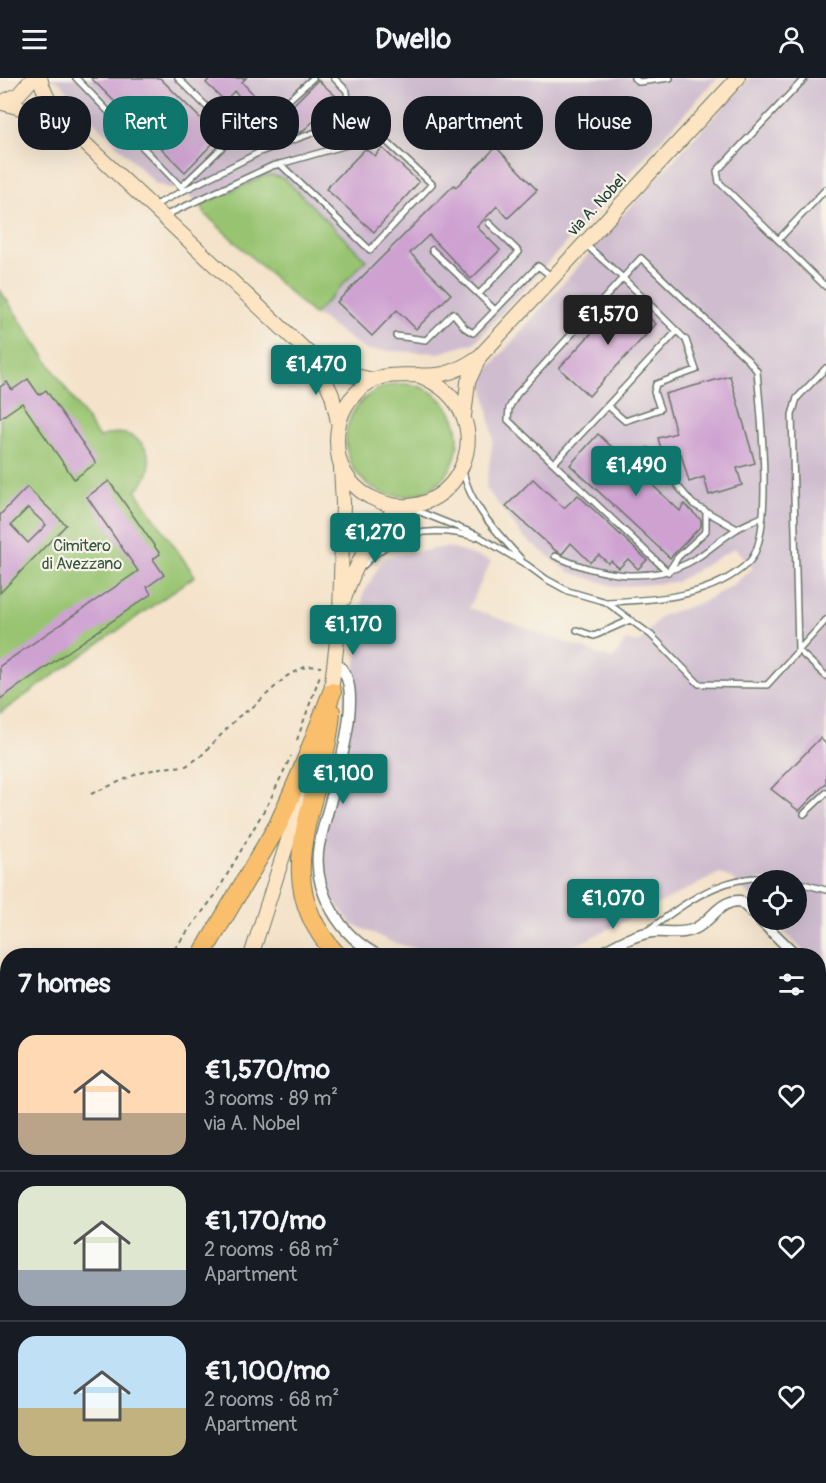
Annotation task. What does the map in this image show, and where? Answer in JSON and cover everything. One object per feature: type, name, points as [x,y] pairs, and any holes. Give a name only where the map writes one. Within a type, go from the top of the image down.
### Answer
[{"type":"highway","points":[[206,948],[278,825],[332,692]]},
{"type":"highway","points":[[332,692],[329,738],[305,826],[300,863],[303,887],[311,914],[322,936],[332,948]]},
{"type":"main road","points":[[1,103],[18,95],[33,78]]},
{"type":"main road","points":[[40,78],[46,96]]},
{"type":"main road","name":"via A. Nobel","points":[[480,356],[738,78]]},
{"type":"main road","points":[[1,103],[18,108]]},
{"type":"main road","points":[[91,149],[315,360],[332,395],[338,423]]},
{"type":"main road","points":[[254,948],[316,753],[332,692],[340,616],[343,503],[336,443],[338,423],[351,398],[373,380],[403,373],[418,375],[446,373],[467,365],[480,356]]},
{"type":"main road","points":[[464,417],[468,382],[480,356]]},
{"type":"main road","points":[[315,360],[335,370],[373,380]]},
{"type":"main road","points":[[340,463],[350,480],[363,493],[380,502],[402,506],[423,503],[439,495],[452,483],[462,468],[467,451],[468,434],[464,417],[457,402],[446,390],[418,375]]},
{"type":"main road","points":[[340,616],[349,584],[368,544],[385,520],[402,506]]},
{"type":"street","points":[[336,663],[343,670],[348,682],[349,713],[320,838],[318,869],[324,895],[334,913],[358,942],[367,948]]},
{"type":"street","points":[[610,948],[642,934],[693,930],[723,906],[737,901],[747,907]]},
{"type":"street","points":[[771,930],[789,948]]},
{"type":"lane","points":[[76,78],[182,187],[235,135],[178,78]]},
{"type":"lane","points":[[293,96],[313,78]]},
{"type":"lane","points":[[299,138],[350,120],[347,91],[334,78]]},
{"type":"lane","points":[[634,78],[639,82],[670,78]]},
{"type":"lane","points":[[805,78],[717,171],[719,182],[826,287]]},
{"type":"lane","points":[[163,217],[280,164],[372,138],[386,141],[432,184],[370,250],[280,164]]},
{"type":"lane","points":[[152,206],[265,150]]},
{"type":"lane","points":[[777,240],[826,189]]},
{"type":"lane","points":[[479,294],[519,252],[489,223]]},
{"type":"lane","points":[[584,243],[686,340],[696,370],[656,384],[654,392],[660,409],[625,421],[608,406]]},
{"type":"lane","points":[[432,250],[495,310]]},
{"type":"lane","points":[[606,603],[680,596],[729,576],[750,561],[758,545],[762,517],[764,480],[757,371],[641,258],[517,394],[509,408],[508,420],[668,572]]},
{"type":"lane","points":[[396,336],[426,340],[453,313],[465,328],[473,333],[538,266],[552,277]]},
{"type":"lane","points":[[554,464],[677,332]]},
{"type":"lane","points":[[826,368],[797,398],[792,415],[798,650],[826,676]]},
{"type":"lane","points":[[648,451],[693,504],[737,529]]},
{"type":"lane","points":[[462,468],[470,495],[478,508],[526,565]]},
{"type":"lane","points":[[402,506],[458,526],[568,591],[606,603],[651,635],[699,684],[766,685],[826,620]]},
{"type":"lane","points":[[668,572],[678,557],[706,531],[706,512]]},
{"type":"lane","points":[[555,556],[600,573],[627,575],[668,572],[690,562],[737,529],[762,517]]},
{"type":"lane","points":[[349,584],[374,555],[390,543],[405,536],[440,531],[485,540]]},
{"type":"lane","points":[[577,630],[594,636],[630,620]]},
{"type":"lane","points":[[804,814],[826,793]]},
{"type":"lane","points":[[642,934],[674,911],[713,888],[727,882],[747,878]]},
{"type":"lane","points":[[807,885],[826,890]]},
{"type":"path","points":[[91,794],[137,774],[160,768],[186,766],[201,756],[238,717],[254,706],[287,676],[307,666],[327,667],[318,679],[295,745]]},
{"type":"path","points":[[175,948],[216,894],[270,800],[291,756]]},
{"type":"shaded area","points":[[50,78],[717,78],[652,149],[652,96],[555,96],[555,150],[651,150],[474,343],[439,353],[365,350],[315,314],[180,186],[172,189],[156,184],[122,150],[188,150],[188,96],[103,96],[103,131],[91,119],[91,96],[71,96],[60,82]]},
{"type":"shaded area","points":[[750,78],[826,78],[826,948],[800,948],[783,930],[807,930],[807,870],[747,870],[747,893],[736,881],[720,873],[570,948],[413,948],[394,943],[352,924],[324,889],[319,846],[352,705],[363,595],[384,557],[447,547],[491,561],[469,608],[613,659],[626,640],[639,643],[661,616],[703,602],[733,585],[753,568],[735,548],[676,582],[617,587],[569,572],[523,537],[486,488],[493,439],[482,376],[622,216]]},
{"type":"green space","points":[[272,175],[285,179],[366,260],[314,315],[205,214],[202,208],[204,203],[262,177]]},
{"type":"green space","name":"Cimitero di Avezzano","points":[[0,290],[99,438],[113,434],[126,434],[144,446],[149,456],[149,468],[145,480],[136,491],[195,576],[0,713]]},
{"type":"green space","points":[[402,384],[423,389],[441,401],[453,419],[458,440],[453,461],[441,479],[423,491],[402,496],[381,491],[363,479],[351,461],[346,440],[351,419],[363,401],[381,389]]},
{"type":"building","points":[[91,78],[160,78],[178,96],[109,96]]},
{"type":"building","points":[[210,78],[246,78],[242,82],[255,96],[239,96],[234,91],[230,96],[220,96],[206,83]]},
{"type":"building","points":[[318,80],[336,96],[311,96],[311,123],[299,133],[299,99]]},
{"type":"building","points":[[188,106],[200,118],[200,150],[206,150],[185,172],[163,150],[188,150]]},
{"type":"building","points":[[364,150],[375,156],[380,150],[384,150],[419,182],[374,232],[326,189]]},
{"type":"building","points":[[493,150],[499,150],[537,190],[508,218],[497,206],[477,227],[500,250],[471,279],[429,235],[410,253],[451,294],[416,329],[397,310],[372,336],[337,302],[454,185],[456,187]]},
{"type":"building","points":[[626,296],[656,324],[589,396],[559,368]]},
{"type":"building","points":[[730,376],[755,463],[737,468],[742,485],[709,495],[704,477],[689,482],[681,454],[664,459],[658,438],[676,433],[665,394]]},
{"type":"building","points":[[28,379],[39,395],[46,390],[96,463],[74,479],[22,403],[0,418],[0,387],[7,382],[12,390]]},
{"type":"building","points":[[598,434],[680,511],[684,504],[701,520],[701,526],[670,558],[570,465]]},
{"type":"building","points":[[533,479],[564,508],[578,495],[647,560],[638,569],[628,559],[619,568],[611,561],[608,563],[599,555],[590,562],[571,543],[562,554],[556,551],[506,506]]},
{"type":"building","points":[[109,481],[160,554],[153,559],[164,575],[147,587],[151,594],[0,699],[0,666],[138,571],[87,497]]},
{"type":"building","points":[[27,487],[66,525],[0,593],[0,515]],"holes":[[[28,508],[46,525],[28,543],[11,525]]]},
{"type":"building","points":[[820,738],[826,744],[826,783],[799,811],[771,789]]}]
